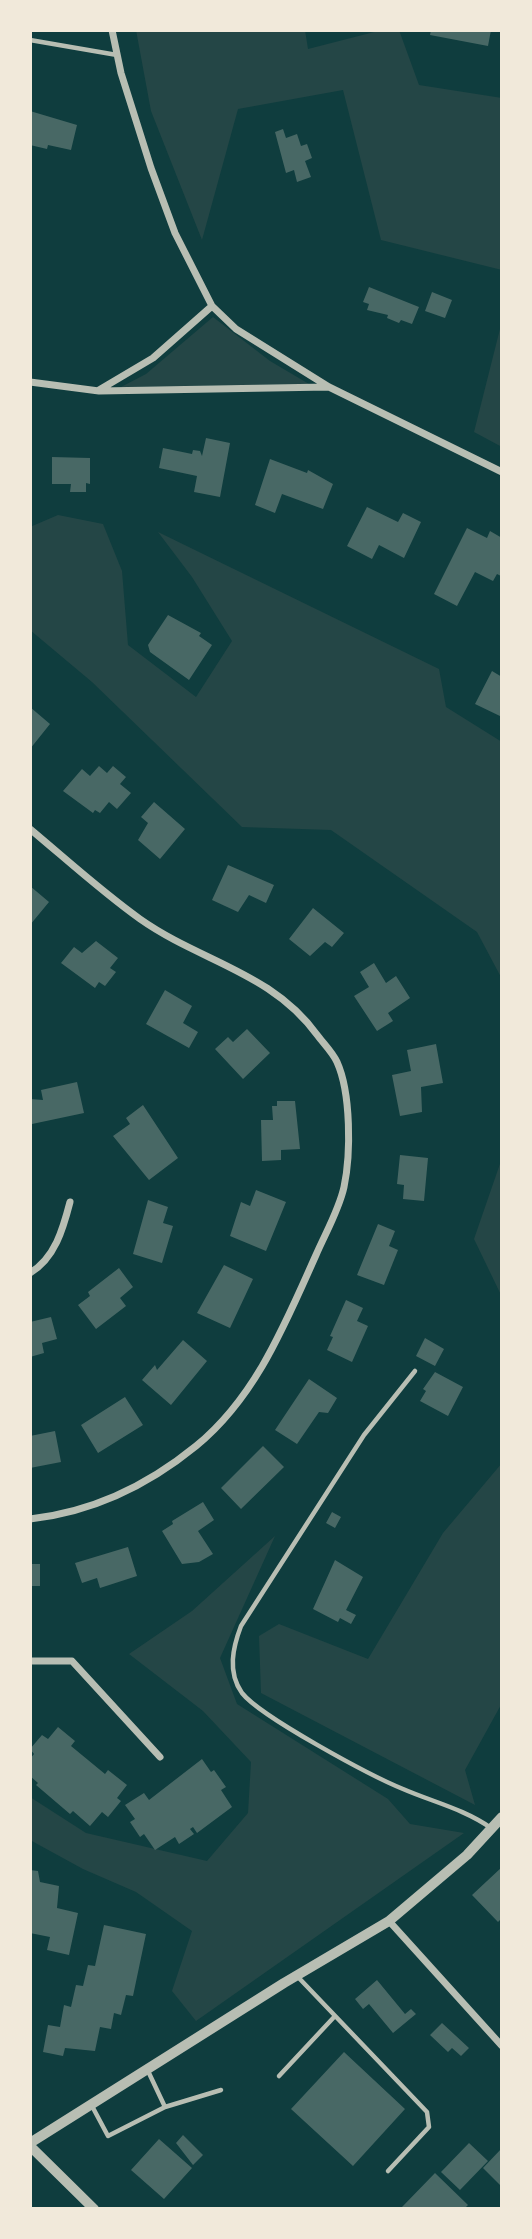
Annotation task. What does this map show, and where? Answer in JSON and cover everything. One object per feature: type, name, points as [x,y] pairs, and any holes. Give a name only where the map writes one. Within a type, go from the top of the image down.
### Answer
[{"type":"street","points":[[112,30],[151,168],[175,233],[212,306],[236,329],[329,387],[502,471]]},
{"type":"street","points":[[99,391],[153,358],[212,306]]},
{"type":"street","points":[[30,382],[99,391],[329,387]]},
{"type":"street","points":[[30,829],[139,918],[179,944],[260,982],[301,1013],[337,1062],[350,1128],[344,1188],[278,1340],[240,1399],[198,1444],[158,1475],[111,1500],[56,1516],[30,1519]]},
{"type":"street","points":[[30,1273],[42,1265],[54,1248],[70,1202]]},
{"type":"street","points":[[30,1661],[72,1661],[160,1757]]},
{"type":"street","points":[[94,2209],[30,2145],[296,1975],[389,1921],[467,1855],[502,1817]]},
{"type":"street","points":[[389,1921],[502,2046]]},
{"type":"lane","points":[[30,40],[117,55]]},
{"type":"lane","points":[[415,1371],[364,1435],[241,1626],[232,1649],[234,1675],[242,1693],[293,1729],[401,1789],[472,1815],[492,1828]]},
{"type":"lane","points":[[296,1975],[427,2112],[430,2120],[423,2135],[388,2171]]},
{"type":"lane","points":[[279,2076],[335,2016]]},
{"type":"lane","points":[[148,2071],[165,2107]]},
{"type":"lane","points":[[91,2105],[108,2136],[165,2107],[221,2090]]},
{"type":"shaded area","points":[[136,30],[305,30],[308,49],[382,30],[399,30],[419,85],[502,98],[502,270],[381,240],[343,90],[238,109],[202,240],[151,111]]},
{"type":"shaded area","points":[[213,317],[270,361],[309,384],[121,387],[146,374]]},
{"type":"shaded area","points":[[502,321],[502,447],[474,432]]},
{"type":"shaded area","points":[[58,515],[103,524],[122,571],[128,645],[196,697],[232,641],[192,577],[158,532],[439,669],[446,707],[502,742],[502,979],[477,932],[331,830],[242,827],[92,682],[30,630],[30,527]]},
{"type":"shaded area","points":[[502,1158],[502,1297],[474,1239]]},
{"type":"shaded area","points":[[502,1463],[502,1703],[465,1770],[475,1805],[261,1693],[259,1636],[279,1624],[368,1659],[443,1533]]},
{"type":"shaded area","points":[[275,1536],[220,1658],[237,1704],[388,1799],[410,1824],[464,1833],[196,2021],[172,1991],[192,1931],[136,1892],[83,1869],[30,1840],[30,1797],[86,1833],[207,1861],[248,1813],[251,1762],[203,1711],[129,1654],[192,1611]]},
{"type":"building","points":[[431,30],[491,30],[488,46],[430,35]]},
{"type":"building","points":[[30,111],[77,125],[71,150],[48,145],[47,149],[30,145]]},
{"type":"building","points":[[283,129],[286,138],[297,134],[301,146],[307,144],[312,158],[305,161],[311,177],[297,182],[294,170],[286,173],[275,132]]},
{"type":"building","points":[[369,287],[419,307],[412,324],[401,320],[399,323],[387,318],[388,315],[367,310],[369,304],[363,302]]},
{"type":"building","points":[[432,292],[452,300],[445,318],[425,311]]},
{"type":"building","points":[[206,438],[230,443],[220,497],[194,492],[197,476],[159,468],[163,448],[192,454],[193,450],[200,451],[202,456]]},
{"type":"building","points":[[52,457],[90,458],[90,484],[86,483],[86,492],[70,492],[71,484],[52,484]]},
{"type":"building","points":[[270,459],[307,473],[308,470],[333,484],[323,509],[282,494],[275,513],[255,505]]},
{"type":"building","points":[[367,507],[398,522],[403,513],[421,522],[404,558],[379,545],[372,559],[347,546]]},
{"type":"building","points":[[467,528],[487,538],[490,531],[502,538],[502,573],[501,576],[497,574],[493,581],[475,572],[457,606],[434,594]]},
{"type":"building","points":[[168,615],[201,633],[199,636],[212,645],[189,680],[150,652],[148,645]]},
{"type":"building","points":[[492,671],[502,677],[502,717],[475,704]]},
{"type":"building","points":[[30,707],[50,724],[30,749]]},
{"type":"building","points":[[99,766],[107,773],[113,766],[126,777],[120,784],[131,793],[117,809],[109,802],[100,813],[95,810],[93,813],[63,791],[82,769],[90,776]]},
{"type":"building","points":[[154,802],[185,829],[160,859],[138,840],[148,823],[141,817]]},
{"type":"building","points":[[228,865],[274,885],[266,903],[249,895],[238,912],[212,900]]},
{"type":"building","points":[[30,886],[49,902],[30,925]]},
{"type":"building","points":[[313,908],[344,933],[332,947],[325,942],[310,956],[289,939]]},
{"type":"building","points":[[96,941],[118,958],[110,968],[116,972],[105,986],[99,982],[95,988],[61,963],[74,947],[82,953]]},
{"type":"building","points":[[374,963],[386,983],[396,976],[410,998],[388,1013],[393,1021],[377,1031],[354,996],[369,987],[360,972]]},
{"type":"building","points":[[165,990],[192,1006],[183,1023],[198,1032],[189,1048],[146,1024]]},
{"type":"building","points":[[247,1029],[270,1053],[243,1079],[215,1049],[228,1037],[233,1042]]},
{"type":"building","points":[[436,1044],[443,1083],[421,1087],[422,1112],[400,1116],[392,1075],[411,1071],[407,1050]]},
{"type":"building","points":[[77,1082],[84,1113],[32,1124],[30,1099],[43,1100],[41,1090]]},
{"type":"building","points":[[277,1101],[295,1101],[300,1149],[281,1150],[281,1160],[262,1161],[261,1120],[273,1120],[272,1106],[277,1106]]},
{"type":"building","points":[[143,1105],[178,1158],[149,1180],[113,1136],[130,1124],[126,1118]]},
{"type":"building","points":[[400,1155],[428,1158],[424,1201],[403,1199],[404,1185],[397,1184]]},
{"type":"building","points":[[256,1190],[286,1202],[266,1251],[230,1236],[241,1202],[250,1206]]},
{"type":"building","points":[[148,1200],[168,1207],[163,1223],[173,1226],[162,1263],[133,1254]]},
{"type":"building","points":[[378,1224],[395,1231],[389,1246],[398,1250],[384,1285],[357,1275]]},
{"type":"building","points":[[224,1265],[253,1279],[230,1328],[197,1313]]},
{"type":"building","points":[[119,1268],[133,1287],[120,1298],[126,1306],[96,1329],[78,1305],[90,1296],[88,1292]]},
{"type":"building","points":[[346,1300],[363,1308],[357,1321],[368,1326],[352,1362],[327,1350],[333,1337],[330,1336]]},
{"type":"building","points":[[51,1317],[57,1339],[42,1343],[44,1353],[30,1357],[30,1322]]},
{"type":"building","points":[[425,1338],[444,1349],[435,1366],[416,1356]]},
{"type":"building","points":[[183,1340],[207,1361],[171,1405],[142,1380],[155,1365],[157,1370]]},
{"type":"building","points":[[435,1372],[463,1387],[448,1416],[420,1401],[426,1391],[423,1389]]},
{"type":"building","points":[[309,1379],[337,1398],[328,1413],[319,1412],[297,1444],[275,1430]]},
{"type":"building","points":[[125,1397],[143,1425],[98,1453],[81,1425]]},
{"type":"building","points":[[55,1431],[61,1462],[30,1468],[30,1436]]},
{"type":"building","points":[[263,1446],[284,1467],[241,1509],[221,1488]]},
{"type":"building","points":[[203,1502],[214,1520],[198,1531],[213,1554],[199,1562],[182,1564],[162,1531],[173,1524],[172,1521]]},
{"type":"building","points":[[332,1512],[341,1517],[335,1528],[326,1523]]},
{"type":"building","points":[[128,1547],[137,1576],[100,1588],[97,1578],[82,1583],[75,1563]]},
{"type":"building","points":[[335,1560],[363,1577],[346,1610],[356,1615],[351,1624],[340,1618],[338,1622],[313,1609]]},
{"type":"building","points":[[30,1564],[40,1564],[40,1586],[30,1586]]},
{"type":"building","points":[[58,1727],[75,1741],[71,1746],[105,1774],[108,1770],[127,1785],[117,1798],[121,1801],[108,1817],[102,1812],[90,1826],[73,1811],[70,1814],[36,1785],[38,1783],[30,1776],[30,1759],[34,1754],[30,1749],[42,1735],[48,1739]]},
{"type":"building","points":[[202,1759],[226,1787],[221,1790],[232,1807],[197,1833],[193,1827],[190,1829],[194,1834],[179,1844],[175,1837],[155,1850],[144,1834],[140,1837],[130,1822],[135,1819],[125,1805],[144,1793],[149,1800]]},
{"type":"building","points":[[502,1867],[502,1918],[498,1922],[472,1895]]},
{"type":"building","points":[[30,1870],[38,1871],[40,1882],[59,1886],[57,1908],[78,1913],[69,1955],[47,1950],[50,1937],[30,1933]]},
{"type":"building","points":[[104,1925],[146,1934],[133,1996],[126,1995],[121,2015],[114,2013],[111,2029],[100,2027],[95,2051],[65,2048],[63,2056],[43,2052],[48,2025],[60,2027],[64,2005],[71,2007],[76,1985],[83,1986],[88,1965],[95,1966]]},
{"type":"building","points":[[377,1980],[405,2014],[411,2009],[416,2014],[393,2033],[369,2004],[363,2009],[355,1999]]},
{"type":"building","points":[[442,2023],[469,2048],[461,2056],[452,2048],[448,2052],[430,2035]]},
{"type":"building","points":[[344,2052],[405,2109],[353,2166],[291,2109]]},
{"type":"building","points":[[183,2135],[203,2155],[193,2165],[176,2143]]},
{"type":"building","points":[[159,2139],[192,2168],[164,2199],[131,2170]]},
{"type":"building","points":[[469,2143],[488,2161],[460,2190],[441,2172]]},
{"type":"building","points":[[502,2148],[502,2187],[483,2168]]},
{"type":"building","points":[[435,2173],[468,2205],[464,2209],[404,2209],[402,2207]]}]
